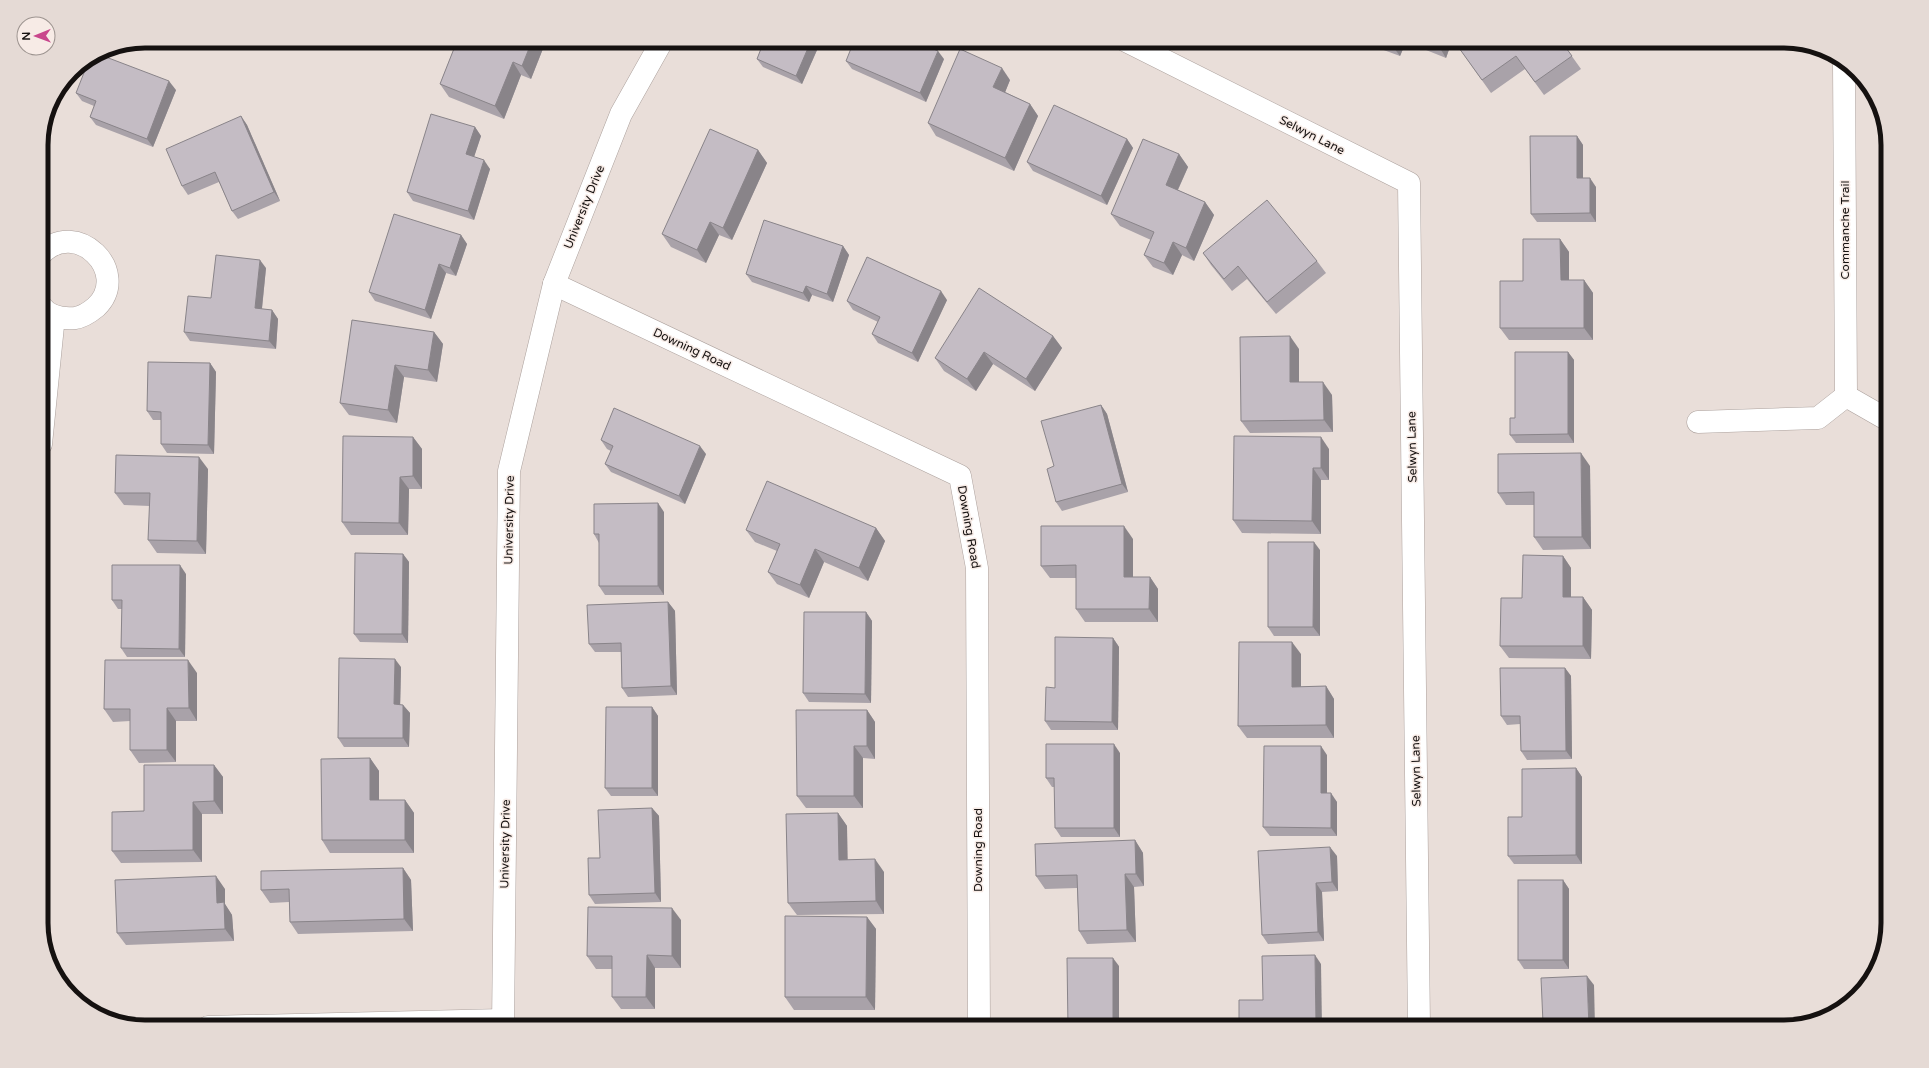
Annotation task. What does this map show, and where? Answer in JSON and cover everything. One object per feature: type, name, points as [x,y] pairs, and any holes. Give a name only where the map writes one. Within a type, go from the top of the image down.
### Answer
[{"type":"street","name":"University Drive","points":[[503,1020],[509,471],[554,284],[621,114],[658,48]]},
{"type":"street","name":"Selwyn Lane","points":[[1140,48],[1409,183],[1419,1020]]},
{"type":"street","name":"Commanche Trail","points":[[1844,69],[1846,396]]},
{"type":"street","points":[[48,249],[54,245],[66,242],[78,243],[90,248],[99,256],[105,268],[108,280],[106,292],[99,304],[90,312],[79,318],[66,319],[48,311]]},
{"type":"street","name":"Downing Road","points":[[554,284],[960,476],[977,568],[979,1020]]},
{"type":"street","points":[[1698,422],[1818,418],[1846,396],[1881,416]]},
{"type":"building","points":[[454,48],[529,48],[522,66],[513,62],[495,106],[440,84]]},
{"type":"building","points":[[761,48],[808,48],[796,76],[757,59]]},
{"type":"building","points":[[851,48],[931,48],[938,51],[920,93],[846,61]]},
{"type":"building","points":[[1459,48],[1566,48],[1572,56],[1535,82],[1516,56],[1482,80]]},
{"type":"building","points":[[960,49],[1002,68],[993,87],[1030,104],[1005,158],[928,123]]},
{"type":"building","points":[[105,57],[169,81],[147,139],[90,117],[96,101],[76,93],[86,68]]},
{"type":"building","points":[[1054,105],[1127,139],[1101,196],[1027,162]]},
{"type":"building","points":[[431,114],[475,127],[466,154],[484,160],[468,211],[407,192]]},
{"type":"building","points":[[241,116],[274,192],[232,211],[215,172],[182,186],[166,149]]},
{"type":"building","points":[[710,129],[758,150],[723,228],[710,222],[697,250],[662,234]]},
{"type":"building","points":[[1530,136],[1577,136],[1577,178],[1590,178],[1590,213],[1531,214]]},
{"type":"building","points":[[1143,139],[1179,154],[1166,185],[1205,202],[1186,248],[1173,242],[1164,263],[1144,255],[1154,232],[1111,214]]},
{"type":"building","points":[[1267,200],[1317,261],[1267,302],[1238,266],[1224,279],[1203,253]]},
{"type":"building","points":[[394,214],[461,235],[450,268],[439,264],[425,310],[369,292]]},
{"type":"building","points":[[764,220],[843,246],[827,294],[806,286],[803,293],[746,274]]},
{"type":"building","points":[[1523,239],[1560,239],[1561,280],[1584,280],[1584,328],[1500,328],[1500,281],[1523,281]]},
{"type":"building","points":[[216,255],[260,260],[255,308],[272,310],[269,341],[184,332],[188,296],[211,298]]},
{"type":"building","points":[[867,257],[941,291],[912,353],[872,334],[880,317],[847,301]]},
{"type":"building","points":[[979,288],[1053,336],[1026,379],[984,352],[967,379],[935,358]]},
{"type":"building","points":[[352,320],[434,332],[428,370],[395,365],[388,410],[340,403]]},
{"type":"building","points":[[1290,336],[1290,382],[1323,382],[1324,420],[1241,421],[1240,337]]},
{"type":"building","points":[[1515,352],[1568,352],[1568,434],[1510,435],[1510,418],[1515,418]]},
{"type":"building","points":[[148,362],[210,363],[208,445],[161,444],[161,412],[147,411]]},
{"type":"building","points":[[1101,405],[1122,484],[1056,502],[1047,469],[1054,466],[1041,421]]},
{"type":"building","points":[[614,408],[700,446],[679,496],[605,464],[613,446],[601,440]]},
{"type":"building","points":[[343,436],[413,437],[413,476],[400,477],[399,523],[342,522]]},
{"type":"building","points":[[1234,436],[1321,437],[1321,468],[1313,468],[1312,521],[1233,520]]},
{"type":"building","points":[[1581,453],[1582,537],[1534,537],[1534,492],[1498,493],[1498,454]]},
{"type":"building","points":[[116,455],[199,457],[197,541],[148,540],[150,493],[115,493]]},
{"type":"building","points":[[767,481],[876,528],[859,568],[815,549],[800,585],[768,572],[780,544],[746,530]]},
{"type":"building","points":[[658,503],[658,586],[599,586],[599,534],[594,534],[594,504]]},
{"type":"building","points":[[1041,526],[1124,526],[1124,577],[1150,577],[1149,609],[1076,609],[1076,565],[1041,566]]},
{"type":"building","points":[[1268,542],[1314,542],[1313,627],[1268,627]]},
{"type":"building","points":[[355,553],[403,554],[402,634],[354,634]]},
{"type":"building","points":[[1523,555],[1563,556],[1563,597],[1583,597],[1583,646],[1500,646],[1501,598],[1522,598]]},
{"type":"building","points":[[112,565],[180,565],[179,649],[121,648],[122,600],[112,600]]},
{"type":"building","points":[[668,602],[671,686],[622,688],[621,643],[589,644],[587,605]]},
{"type":"building","points":[[804,612],[866,612],[865,694],[803,693]]},
{"type":"building","points":[[1055,637],[1113,638],[1112,722],[1045,721],[1046,687],[1055,688]]},
{"type":"building","points":[[1239,642],[1292,642],[1292,687],[1326,686],[1326,725],[1238,726]]},
{"type":"building","points":[[339,658],[395,659],[394,704],[403,705],[403,738],[338,738]]},
{"type":"building","points":[[105,660],[188,660],[189,708],[167,708],[167,750],[130,750],[130,709],[104,709]]},
{"type":"building","points":[[1500,668],[1565,668],[1566,751],[1521,751],[1520,716],[1501,716]]},
{"type":"building","points":[[606,707],[652,707],[652,788],[605,788]]},
{"type":"building","points":[[796,710],[867,710],[867,746],[854,746],[854,796],[797,796]]},
{"type":"building","points":[[1046,744],[1114,744],[1114,828],[1055,828],[1054,778],[1046,778]]},
{"type":"building","points":[[1264,746],[1321,746],[1321,793],[1331,793],[1331,828],[1263,827]]},
{"type":"building","points":[[370,758],[370,800],[405,800],[405,840],[322,840],[321,759]]},
{"type":"building","points":[[144,765],[214,765],[214,801],[193,802],[193,850],[112,851],[112,812],[144,811]]},
{"type":"building","points":[[1576,768],[1576,855],[1508,856],[1508,817],[1522,817],[1522,769]]},
{"type":"building","points":[[652,808],[655,893],[589,895],[588,858],[600,858],[598,810]]},
{"type":"building","points":[[838,813],[839,860],[875,859],[876,901],[788,903],[786,814]]},
{"type":"building","points":[[1135,840],[1136,874],[1125,874],[1127,930],[1079,931],[1077,875],[1036,876],[1035,844]]},
{"type":"building","points":[[1330,847],[1332,882],[1316,883],[1318,932],[1262,935],[1258,851]]},
{"type":"building","points":[[403,868],[404,919],[290,922],[289,889],[261,890],[261,871]]},
{"type":"building","points":[[216,876],[217,903],[224,902],[225,929],[117,933],[115,880]]},
{"type":"building","points":[[1518,880],[1563,880],[1563,960],[1518,960]]},
{"type":"building","points":[[588,907],[672,908],[672,956],[647,955],[646,997],[612,997],[612,956],[587,956]]},
{"type":"building","points":[[785,916],[867,917],[866,997],[785,997]]},
{"type":"building","points":[[1315,955],[1316,1020],[1239,1020],[1239,1000],[1263,1000],[1262,956]]},
{"type":"building","points":[[1067,958],[1113,958],[1113,1020],[1068,1020]]},
{"type":"building","points":[[1587,976],[1589,1020],[1543,1020],[1541,978]]}]
